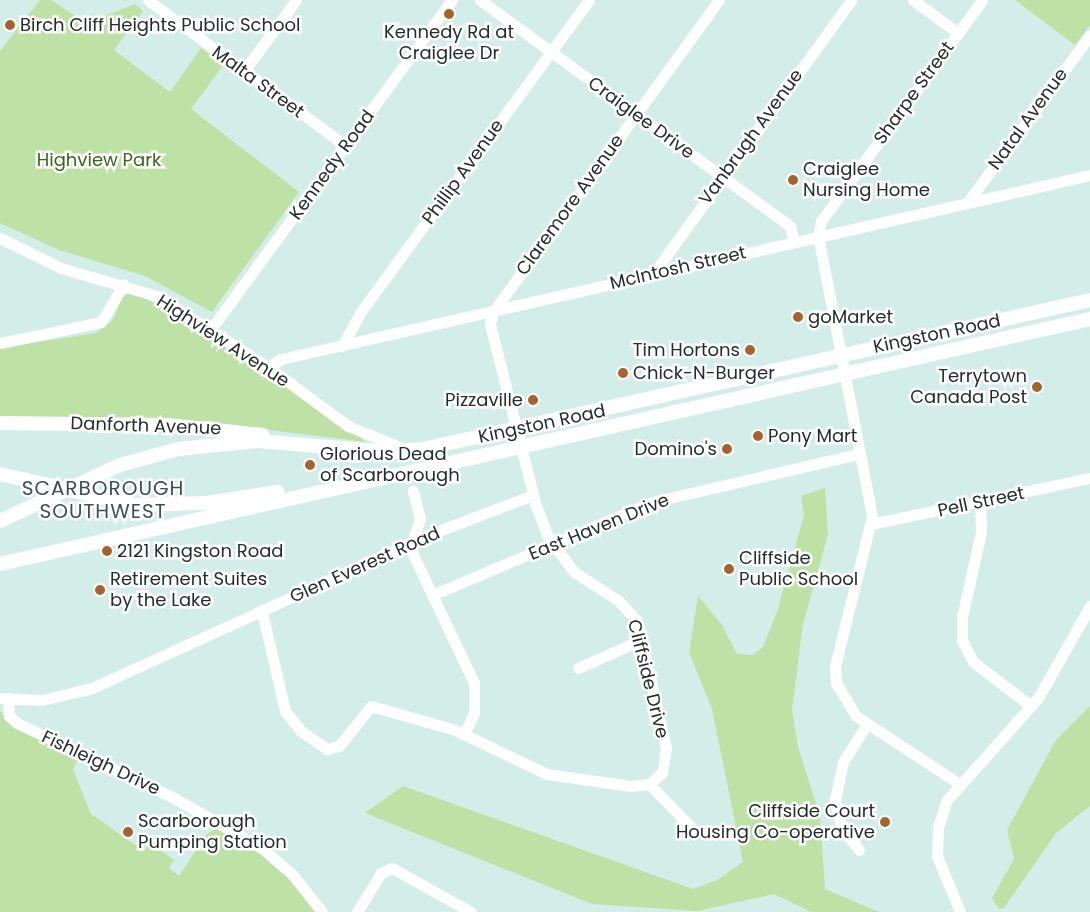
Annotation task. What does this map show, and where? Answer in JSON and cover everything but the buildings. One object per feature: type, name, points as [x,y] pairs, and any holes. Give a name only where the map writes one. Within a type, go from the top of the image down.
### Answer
[{"type":"main road","name":"Kingston Road","points":[[0,521],[120,465],[149,456],[226,442],[291,442],[365,451],[409,450],[517,430],[1090,300]]},
{"type":"main road","name":"Kingston Road","points":[[0,564],[350,483],[1090,319]]},
{"type":"main road","name":"Danforth Avenue","points":[[0,423],[198,426],[291,442]]},
{"type":"main road","points":[[0,474],[102,500],[207,503],[350,483]]},
{"type":"street","name":"Malta Street","points":[[148,0],[346,146]]},
{"type":"street","points":[[244,71],[296,0]]},
{"type":"street","name":"Kennedy Road","points":[[211,329],[452,0]]},
{"type":"street","name":"Craiglee Drive","points":[[480,0],[790,226],[794,242]]},
{"type":"street","name":"Phillip Avenue","points":[[342,346],[362,310],[589,0]]},
{"type":"street","name":"Claremore Avenue","points":[[493,312],[720,0]]},
{"type":"street","name":"Vanbrugh Avenue","points":[[653,274],[851,0]]},
{"type":"street","points":[[913,0],[958,33]]},
{"type":"street","name":"Sharpe Street","points":[[818,236],[821,222],[982,0]]},
{"type":"street","name":"Natal Avenue","points":[[967,203],[1090,35]]},
{"type":"street","name":"McIntosh Street","points":[[268,367],[282,359],[1090,175]]},
{"type":"street","points":[[818,236],[871,524],[834,675],[848,707],[867,724],[958,783]]},
{"type":"street","name":"Highview Avenue","points":[[0,238],[61,268],[124,284],[157,296],[268,367],[331,415],[365,435],[409,450]]},
{"type":"street","points":[[0,343],[102,322],[124,284]]},
{"type":"street","points":[[493,312],[491,331],[517,430]]},
{"type":"street","name":"Cliffside Drive","points":[[517,430],[533,495],[553,545],[574,572],[628,609],[641,640],[667,754],[665,768],[649,784]]},
{"type":"street","name":"East Haven Drive","points":[[432,595],[652,502],[859,454]]},
{"type":"street","name":"Pell Street","points":[[871,524],[1090,478]]},
{"type":"street","points":[[413,491],[420,519],[410,546],[474,683],[474,713],[464,734]]},
{"type":"street","name":"Glen Everest Road","points":[[4,698],[62,697],[92,688],[410,546],[533,495]]},
{"type":"street","points":[[980,502],[981,532],[962,617],[962,640],[973,662],[1031,706]]},
{"type":"street","points":[[960,912],[943,877],[937,845],[943,810],[958,783],[1031,706],[1090,606]]},
{"type":"street","points":[[262,612],[285,710],[301,731],[327,749],[339,746],[371,706],[464,734],[547,774],[614,785],[649,784],[692,828]]},
{"type":"street","points":[[578,668],[641,640]]},
{"type":"street","name":"Fishleigh Drive","points":[[4,698],[12,720],[176,799],[263,848],[292,874],[322,912]]},
{"type":"street","points":[[859,850],[841,828],[835,800],[843,762],[867,724]]},
{"type":"street","points":[[358,912],[386,868],[398,869],[471,912]]},
{"type":"green space","name":"Highview Park","points":[[40,0],[51,0],[86,23],[135,4],[143,11],[114,50],[170,92],[201,48],[224,64],[191,109],[299,192],[212,312],[145,276],[59,250],[0,223],[0,51]]},
{"type":"green space","points":[[1015,0],[1090,0],[1090,25],[1075,45]]},
{"type":"green space","points":[[132,292],[189,321],[247,363],[263,368],[366,442],[196,421],[0,417],[0,348],[96,333],[113,320],[122,297]]},
{"type":"green space","points":[[825,488],[828,535],[803,624],[792,710],[798,747],[820,816],[825,889],[879,912],[811,912],[774,894],[697,911],[592,904],[365,813],[403,786],[693,889],[717,880],[743,862],[712,709],[689,652],[698,596],[722,625],[737,654],[753,655],[763,647],[778,609],[804,515],[801,496]]},
{"type":"green space","points":[[1090,706],[1090,806],[1056,833],[1004,908],[999,909],[992,898],[1014,859],[1007,830],[1056,740]]},
{"type":"green space","points":[[0,710],[10,725],[78,757],[73,770],[91,814],[144,851],[150,842],[174,860],[169,868],[179,876],[207,834],[218,828],[255,849],[288,877],[316,912],[0,912]]},
{"type":"place","name":"Kennedy Rd at Craiglee Dr","points":[[449,14]]},
{"type":"place","name":"Birch Cliff Heights Public School","points":[[10,25]]},
{"type":"place","name":"Craiglee Nursing Home","points":[[793,180]]},
{"type":"place","name":"goMarket","points":[[798,317]]},
{"type":"place","name":"Tim Hortons","points":[[750,350]]},
{"type":"place","name":"Chick-N-Burger","points":[[623,373]]},
{"type":"place","name":"Terrytown Canada Post","points":[[1037,387]]},
{"type":"place","name":"Pizzaville","points":[[533,400]]},
{"type":"place","name":"Pony Mart","points":[[758,436]]},
{"type":"place","name":"Domino's","points":[[727,449]]},
{"type":"place","name":"Glorious Dead of Scarborough","points":[[310,465]]},
{"type":"place","name":"2121 Kingston Road","points":[[107,551]]},
{"type":"place","name":"Cliffside Public School","points":[[729,569]]},
{"type":"place","name":"Retirement Suites by the Lake","points":[[100,590]]},
{"type":"place","name":"Cliffside Court Housing Co-operative","points":[[885,822]]},
{"type":"place","name":"Scarborough Pumping Station","points":[[128,832]]},
{"type":"district","name":"SCARBOROUGH SOUTHWEST","points":[[103,500]]}]
